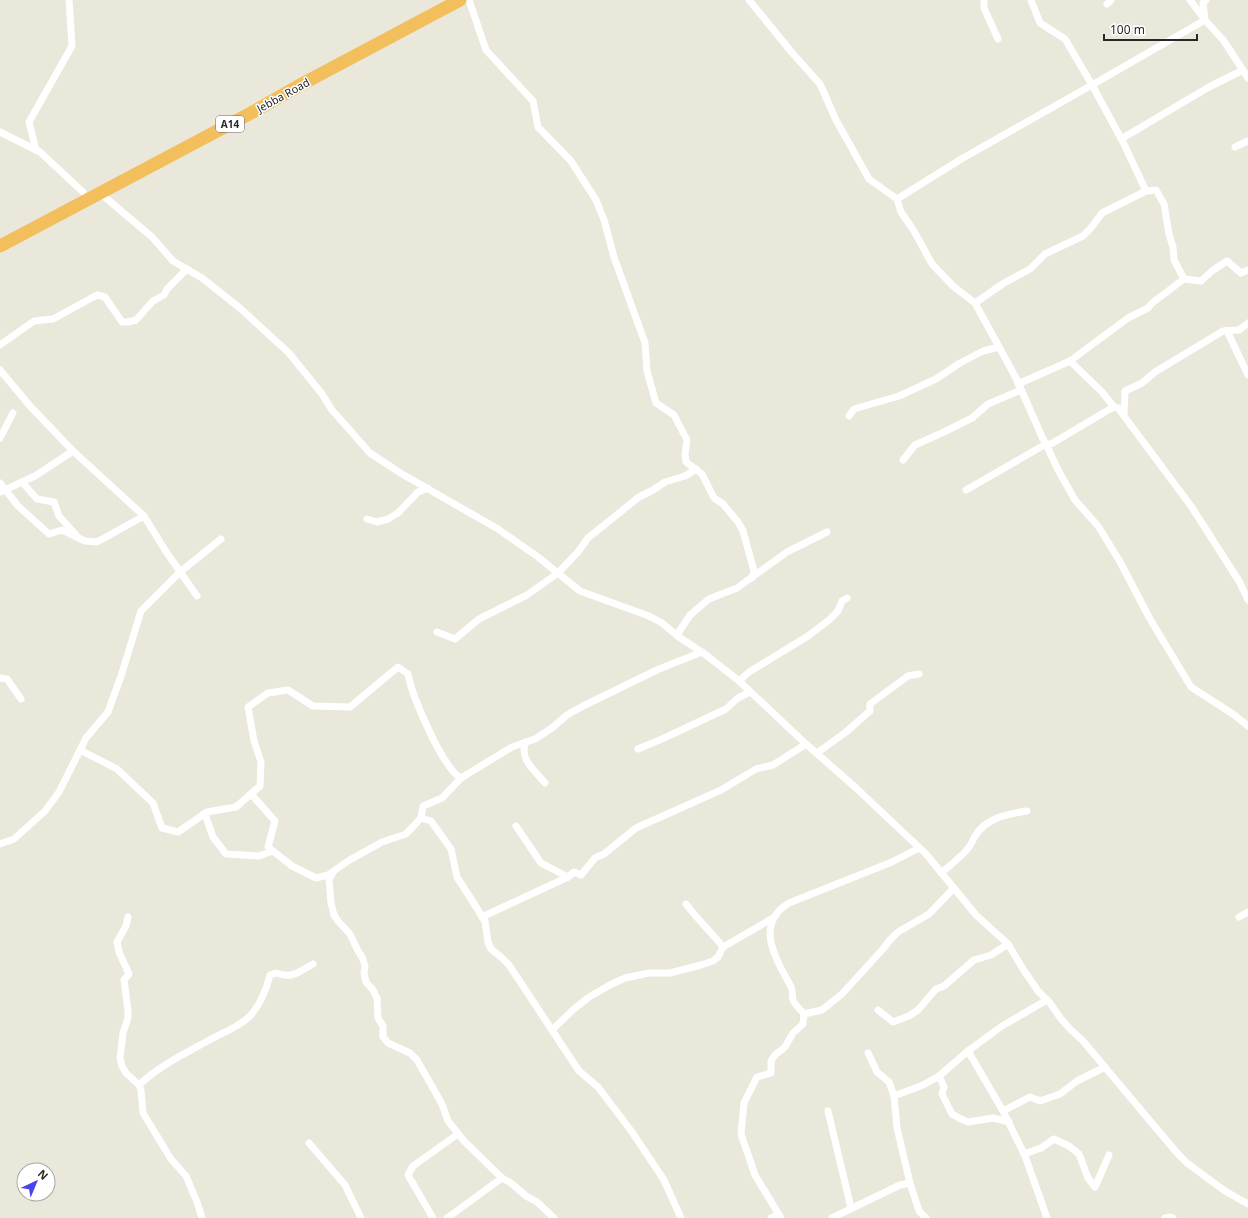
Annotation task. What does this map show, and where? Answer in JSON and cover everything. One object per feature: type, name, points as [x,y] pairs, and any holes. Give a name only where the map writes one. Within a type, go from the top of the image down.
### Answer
[{"type":"highway","points":[[0,236],[443,0]]},
{"type":"highway","name":"Jebba Road","points":[[0,246],[460,0]]},
{"type":"street","points":[[36,150],[29,122],[72,46],[69,0]]},
{"type":"street","points":[[469,0],[486,50],[533,101],[538,127],[571,161],[596,200],[604,220],[614,257],[645,343],[647,371],[656,403],[674,415],[688,440],[685,454],[686,462],[702,474],[714,498],[722,504],[738,522],[743,531],[754,571],[752,578]]},
{"type":"street","points":[[749,0],[820,84],[836,120],[869,180],[897,199],[901,212],[914,231],[932,264],[953,286],[975,303],[1020,387],[1058,470],[1075,500],[1098,526],[1119,560],[1150,619],[1191,687],[1233,714],[1248,726]]},
{"type":"street","points":[[984,0],[984,8],[998,39]]},
{"type":"street","points":[[1031,0],[1040,23],[1065,39],[1121,139],[1146,191]]},
{"type":"street","points":[[1190,0],[1205,20],[1224,41],[1248,78]]},
{"type":"street","points":[[1205,20],[1203,3],[1206,0]]},
{"type":"street","points":[[897,199],[963,158],[1205,20]]},
{"type":"street","points":[[1121,139],[1243,70]]},
{"type":"street","points":[[0,132],[36,150],[54,164],[83,192]]},
{"type":"street","points":[[1235,147],[1248,141]]},
{"type":"street","points":[[975,303],[1004,283],[1030,268],[1045,254],[1083,236],[1102,213],[1146,191],[1156,190],[1164,204],[1169,234],[1173,247],[1174,260],[1184,279]]},
{"type":"street","points":[[100,193],[152,237],[173,261],[202,278],[224,295],[289,353],[322,394],[332,410],[370,452],[402,474],[498,529],[538,557],[580,591],[649,616],[662,623],[739,681],[919,848],[941,872],[976,915],[1008,944],[1038,991],[1047,1000],[1061,1019],[1083,1041],[1165,1140],[1187,1163],[1225,1191],[1248,1204]]},
{"type":"street","points":[[903,460],[915,444],[972,418],[988,404],[1070,361],[1128,318],[1148,308],[1152,303],[1184,279],[1201,280],[1226,261],[1241,273],[1248,270]]},
{"type":"street","points":[[0,345],[34,321],[53,319],[97,296],[105,297],[122,322],[136,320],[153,301],[164,296],[167,288],[187,269]]},
{"type":"street","points":[[1124,414],[1125,391],[1142,383],[1155,372],[1223,331],[1239,330],[1248,323]]},
{"type":"street","points":[[1227,331],[1248,374]]},
{"type":"street","points":[[849,416],[854,409],[899,396],[936,379],[960,363],[983,351],[999,347]]},
{"type":"street","points":[[1070,361],[1102,392],[1114,407],[1118,408],[1124,414],[1191,506],[1239,581],[1248,600]]},
{"type":"street","points":[[0,370],[30,406],[73,451],[144,516],[165,550],[197,596]]},
{"type":"street","points":[[966,490],[1046,444],[1051,444],[1114,407]]},
{"type":"street","points":[[0,438],[13,413]]},
{"type":"street","points":[[3,491],[35,476],[73,451]]},
{"type":"street","points":[[437,632],[455,639],[479,619],[527,595],[558,574],[578,552],[588,538],[639,497],[665,482],[684,476],[696,469]]},
{"type":"street","points":[[22,482],[37,498],[54,502],[59,516],[80,539]]},
{"type":"street","points":[[0,483],[3,491],[49,534],[62,530],[84,541],[97,542],[144,516]]},
{"type":"street","points":[[367,519],[377,522],[388,519],[398,513],[418,492],[428,488]]},
{"type":"street","points":[[677,635],[690,615],[710,599],[737,588],[787,552],[827,532]]},
{"type":"street","points":[[0,844],[14,839],[45,811],[59,792],[86,738],[108,712],[141,611],[180,572],[221,539]]},
{"type":"street","points":[[752,563],[760,567],[766,567]]},
{"type":"street","points":[[739,681],[749,672],[808,636],[829,620],[838,611],[842,601],[847,598]]},
{"type":"street","points":[[251,794],[275,821],[268,846],[292,866],[316,878],[328,875],[348,861],[382,842],[406,834],[422,818],[423,806],[442,798],[462,778],[512,747],[535,739],[552,728],[567,715],[583,706],[659,669],[702,652]]},
{"type":"street","points":[[80,750],[117,769],[153,803],[162,828],[178,832],[207,812],[236,807],[260,786],[261,762],[254,741],[248,707],[268,693],[288,690],[313,706],[350,708],[398,667],[408,674],[410,685],[425,723],[450,767],[457,776],[462,778]]},
{"type":"street","points":[[817,754],[870,711],[870,704],[876,699],[908,676],[919,674]]},
{"type":"street","points":[[0,678],[7,680],[21,699]]},
{"type":"street","points":[[638,749],[726,709],[738,698],[750,692]]},
{"type":"street","points":[[526,742],[523,748],[526,759],[545,783]]},
{"type":"street","points":[[482,917],[568,877],[574,872],[581,875],[595,858],[604,854],[636,828],[721,790],[756,770],[773,765],[806,744]]},
{"type":"street","points":[[941,872],[970,847],[982,826],[990,820],[1012,813],[1026,811]]},
{"type":"street","points":[[205,814],[213,837],[226,854],[259,856],[273,851]]},
{"type":"street","points":[[422,818],[431,821],[451,849],[457,877],[485,921],[488,942],[491,949],[502,957],[509,965],[579,1071],[598,1087],[632,1132],[664,1180],[682,1218]]},
{"type":"street","points":[[516,826],[541,863],[568,877]]},
{"type":"street","points":[[772,1218],[780,1216],[755,1175],[741,1134],[744,1102],[757,1077],[771,1073],[771,1061],[775,1055],[785,1047],[792,1033],[803,1024],[804,1014],[793,1000],[793,990],[780,969],[770,941],[773,918],[779,909],[789,903],[892,862],[919,848]]},
{"type":"street","points":[[334,871],[329,879],[331,903],[334,915],[350,934],[362,957],[365,966],[364,973],[366,982],[373,990],[377,998],[378,1018],[383,1026],[383,1037],[388,1043],[410,1053],[417,1060],[442,1104],[448,1121],[458,1134],[502,1178],[526,1196],[538,1202],[554,1218]]},
{"type":"street","points":[[804,1014],[822,1010],[842,994],[898,932],[929,914],[954,888]]},
{"type":"street","points":[[686,904],[723,947]]},
{"type":"street","points":[[1239,917],[1248,912]]},
{"type":"street","points":[[128,917],[126,926],[117,942],[119,952],[129,974],[124,980],[128,1018],[123,1033],[120,1058],[126,1073],[139,1085],[141,1090],[143,1113],[171,1159],[186,1176],[198,1202],[202,1218]]},
{"type":"street","points":[[552,1030],[589,997],[610,985],[625,978],[649,973],[670,973],[701,966],[718,957],[723,947],[773,918]]},
{"type":"street","points":[[878,1010],[893,1022],[909,1016],[918,1010],[936,990],[944,986],[974,960],[991,955],[1008,944]]},
{"type":"street","points":[[139,1085],[160,1069],[191,1050],[235,1027],[249,1017],[264,995],[270,975],[276,973],[283,976],[290,976],[313,964]]},
{"type":"street","points":[[894,1096],[923,1085],[939,1076],[968,1051],[1002,1026],[1047,1000]]},
{"type":"street","points":[[968,1051],[1009,1122],[1024,1154],[1047,1218]]},
{"type":"street","points":[[868,1053],[876,1072],[889,1082],[894,1096],[897,1128],[910,1183],[919,1211],[926,1218]]},
{"type":"street","points":[[1003,1111],[1030,1097],[1040,1101],[1060,1094],[1077,1081],[1105,1067]]},
{"type":"street","points":[[939,1076],[944,1087],[942,1094],[952,1114],[968,1122],[992,1118],[1009,1122]]},
{"type":"street","points":[[828,1111],[851,1208]]},
{"type":"street","points":[[433,1218],[408,1175],[413,1166],[458,1134]]},
{"type":"street","points":[[1024,1154],[1041,1148],[1054,1139],[1069,1146],[1079,1154],[1088,1178],[1095,1187],[1109,1155]]},
{"type":"street","points":[[309,1144],[345,1185],[361,1218]]},
{"type":"street","points":[[447,1218],[466,1203],[492,1187],[502,1178]]},
{"type":"street","points":[[832,1218],[900,1186],[910,1183]]},
{"type":"street","points":[[1165,1218],[1173,1218]]}]
